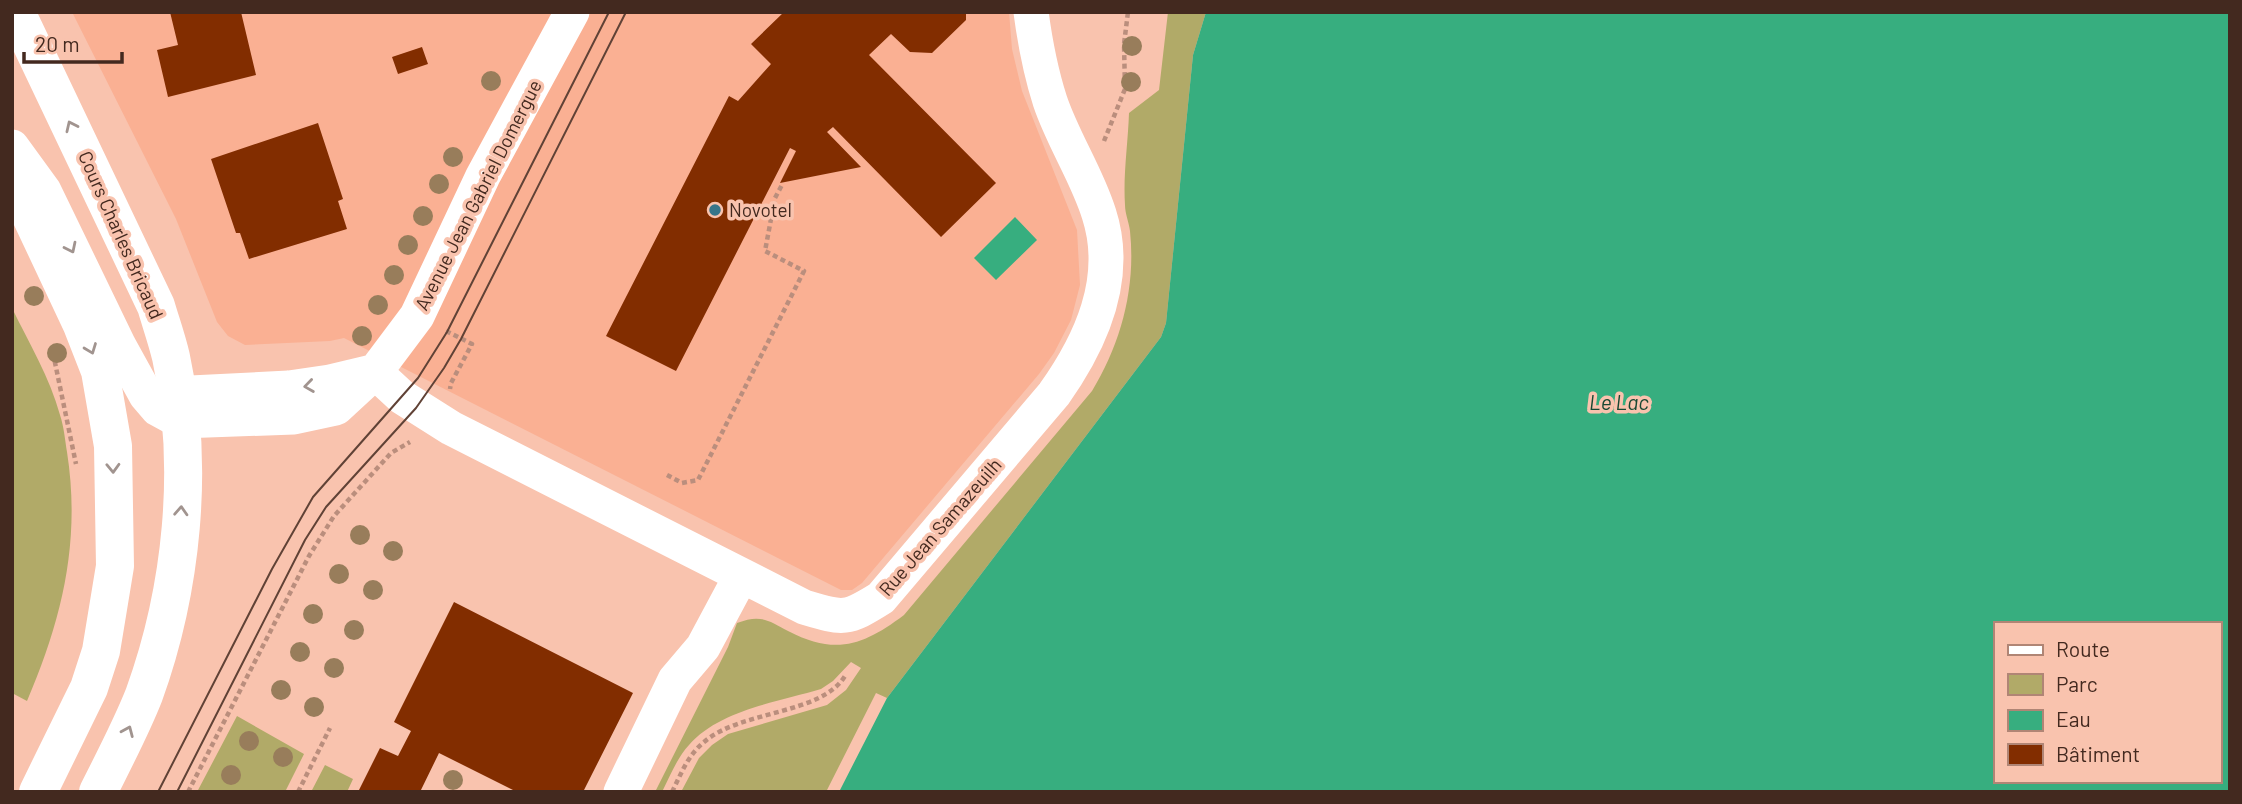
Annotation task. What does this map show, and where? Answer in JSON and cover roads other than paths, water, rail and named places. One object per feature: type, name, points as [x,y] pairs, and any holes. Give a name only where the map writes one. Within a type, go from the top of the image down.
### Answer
[{"type":"main road","name":"Cours Charles Bricaud","points":[[16,12],[156,306],[171,356],[168,403],[183,443],[180,531],[166,619],[144,695],[98,792]]},
{"type":"main road","points":[[12,176],[85,332],[100,371],[113,446],[115,566],[101,651],[89,688],[38,792]]},
{"type":"street","name":"Avenue Jean Gabriel Domergue","points":[[106,400],[168,403],[294,417],[336,408],[375,372],[417,316],[483,176],[572,12]]},
{"type":"street","name":"Rue Jean Samazeuilh","points":[[375,372],[402,397],[434,418],[732,571],[804,607],[832,616],[854,615],[881,598],[1054,394],[1076,363],[1105,288],[1106,247],[1099,214],[1050,102],[1031,12]]},
{"type":"street","points":[[12,147],[44,191],[119,346],[168,403]]},
{"type":"street","points":[[621,792],[680,671],[703,647],[732,571]]},
{"type":"water","name":"Le Lac","points":[[1206,12],[2230,12],[2230,792],[839,792],[887,698],[1161,337],[1166,323],[1193,55]]},
{"type":"water","points":[[1015,217],[1037,240],[996,280],[974,258]]},
{"type":"tram line","points":[[158,792],[272,569],[313,497],[418,378],[447,332],[609,12]]},
{"type":"tram line","points":[[177,792],[305,540],[326,507],[416,408],[461,339],[626,12]]},
{"type":"place","name":"Novotel","points":[[715,210]]}]
